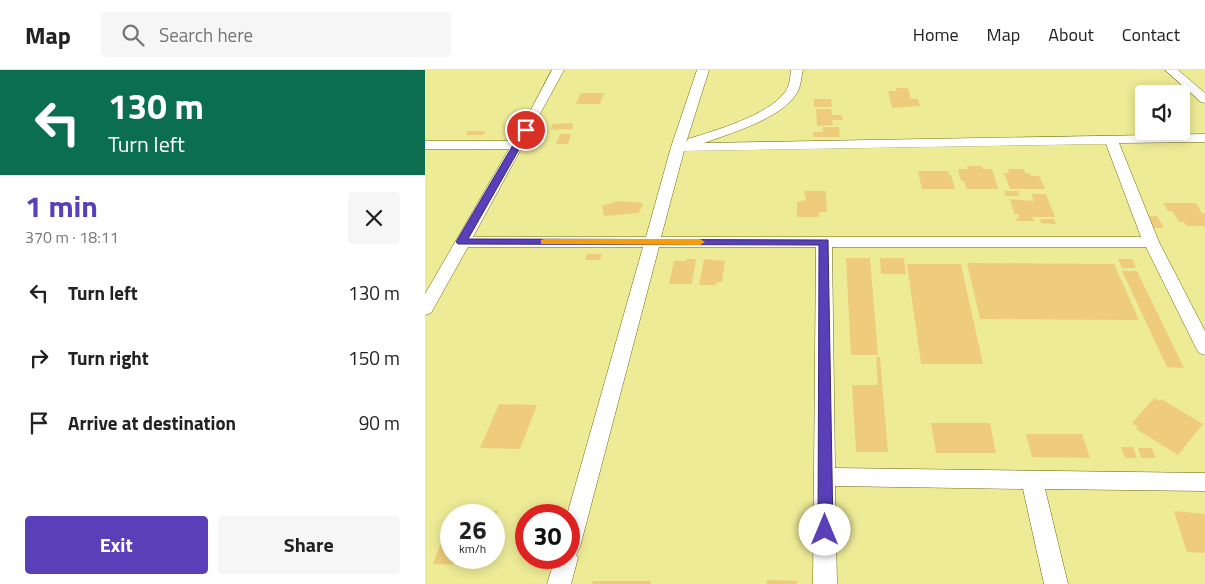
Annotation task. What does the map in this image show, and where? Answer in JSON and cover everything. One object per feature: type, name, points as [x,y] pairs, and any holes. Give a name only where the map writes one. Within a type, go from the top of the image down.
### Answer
[{"type":"street","points":[[425,309],[461,242],[518,145],[558,70]]},
{"type":"street","points":[[580,507],[652,242],[703,70]]},
{"type":"street","points":[[679,147],[739,126],[781,102],[792,92],[797,70]]},
{"type":"street","points":[[1171,70],[1205,99]]},
{"type":"street","points":[[679,147],[1205,138]]},
{"type":"street","points":[[1111,140],[1151,242],[1205,348]]},
{"type":"street","points":[[425,145],[518,145]]},
{"type":"street","points":[[461,242],[1151,242]]},
{"type":"street","points":[[824,242],[825,584]]},
{"type":"street","points":[[825,477],[1205,482]]},
{"type":"street","points":[[1032,480],[1055,584]]},
{"type":"street","points":[[559,584],[563,569]]},
{"type":"building","points":[[896,88],[908,88],[911,99],[918,99],[920,106],[892,108],[888,91],[897,91]]},
{"type":"building","points":[[581,93],[604,93],[600,104],[576,104]]},
{"type":"building","points":[[814,99],[831,99],[832,107],[814,107]]},
{"type":"building","points":[[816,109],[831,109],[832,115],[842,115],[843,120],[832,120],[833,125],[817,126]]},
{"type":"building","points":[[573,123],[572,129],[551,130],[552,124]]},
{"type":"building","points":[[823,127],[839,127],[840,137],[813,137],[813,132],[823,132]]},
{"type":"building","points":[[468,131],[486,131],[483,135],[466,135]]},
{"type":"building","points":[[560,134],[571,134],[568,144],[556,144]]},
{"type":"building","points":[[967,166],[982,166],[983,169],[992,169],[998,189],[966,189],[964,181],[961,181],[958,169],[968,169]]},
{"type":"building","points":[[1008,169],[1024,169],[1025,173],[1039,176],[1045,189],[1010,189],[1004,173],[1009,173]]},
{"type":"building","points":[[918,171],[948,171],[955,189],[922,189]]},
{"type":"building","points":[[804,191],[826,191],[827,212],[819,212],[819,217],[797,217],[797,202],[806,200]]},
{"type":"building","points":[[1004,191],[1018,191],[1020,196],[1006,196]]},
{"type":"building","points":[[1031,194],[1046,194],[1055,217],[1032,217],[1034,221],[1017,221],[1016,218],[1019,218],[1018,214],[1014,214],[1010,199],[1034,201]]},
{"type":"building","points":[[618,201],[643,203],[639,213],[604,216],[602,206]]},
{"type":"building","points":[[1163,203],[1196,203],[1202,213],[1205,213],[1205,226],[1186,226],[1184,222],[1179,222],[1172,211],[1168,211]]},
{"type":"building","points":[[1148,216],[1157,216],[1164,228],[1154,228]]},
{"type":"building","points":[[1040,219],[1054,219],[1056,224],[1041,223]]},
{"type":"building","points":[[587,254],[602,254],[600,260],[585,260]]},
{"type":"building","points":[[846,258],[870,258],[878,355],[851,355]]},
{"type":"building","points":[[880,258],[904,258],[906,274],[881,274]]},
{"type":"building","points":[[687,259],[696,259],[692,284],[669,284],[674,261],[686,261]]},
{"type":"building","points":[[704,259],[725,261],[722,282],[717,282],[716,285],[699,285]]},
{"type":"building","points":[[1118,259],[1132,259],[1136,268],[1122,268]]},
{"type":"building","points":[[967,263],[1114,264],[1139,320],[980,319]]},
{"type":"building","points":[[907,264],[961,264],[983,364],[921,364]]},
{"type":"building","points":[[1122,271],[1137,271],[1184,368],[1167,367]]},
{"type":"building","points":[[876,357],[880,357],[888,452],[856,452],[852,385],[878,385]]},
{"type":"building","points":[[1154,398],[1160,401],[1161,399],[1203,424],[1178,455],[1136,429],[1138,427],[1132,423]]},
{"type":"building","points":[[499,404],[537,405],[520,449],[480,448]]},
{"type":"building","points":[[931,423],[990,423],[996,453],[936,453]]},
{"type":"building","points":[[1026,434],[1082,434],[1090,458],[1032,457]]},
{"type":"building","points":[[1121,447],[1133,447],[1137,458],[1125,458]]},
{"type":"building","points":[[1138,448],[1152,448],[1156,458],[1141,458]]},
{"type":"building","points":[[1174,511],[1205,514],[1205,553],[1187,552]]},
{"type":"building","points":[[440,546],[440,564],[433,564]]},
{"type":"building","points":[[767,580],[797,581],[797,584],[767,584]]},
{"type":"building","points":[[593,581],[651,581],[651,584],[592,584]]},
{"type":"slow traffic","points":[[544,242],[700,242]]},
{"type":"route","points":[[526,130],[461,242],[824,242],[825,530]]}]
